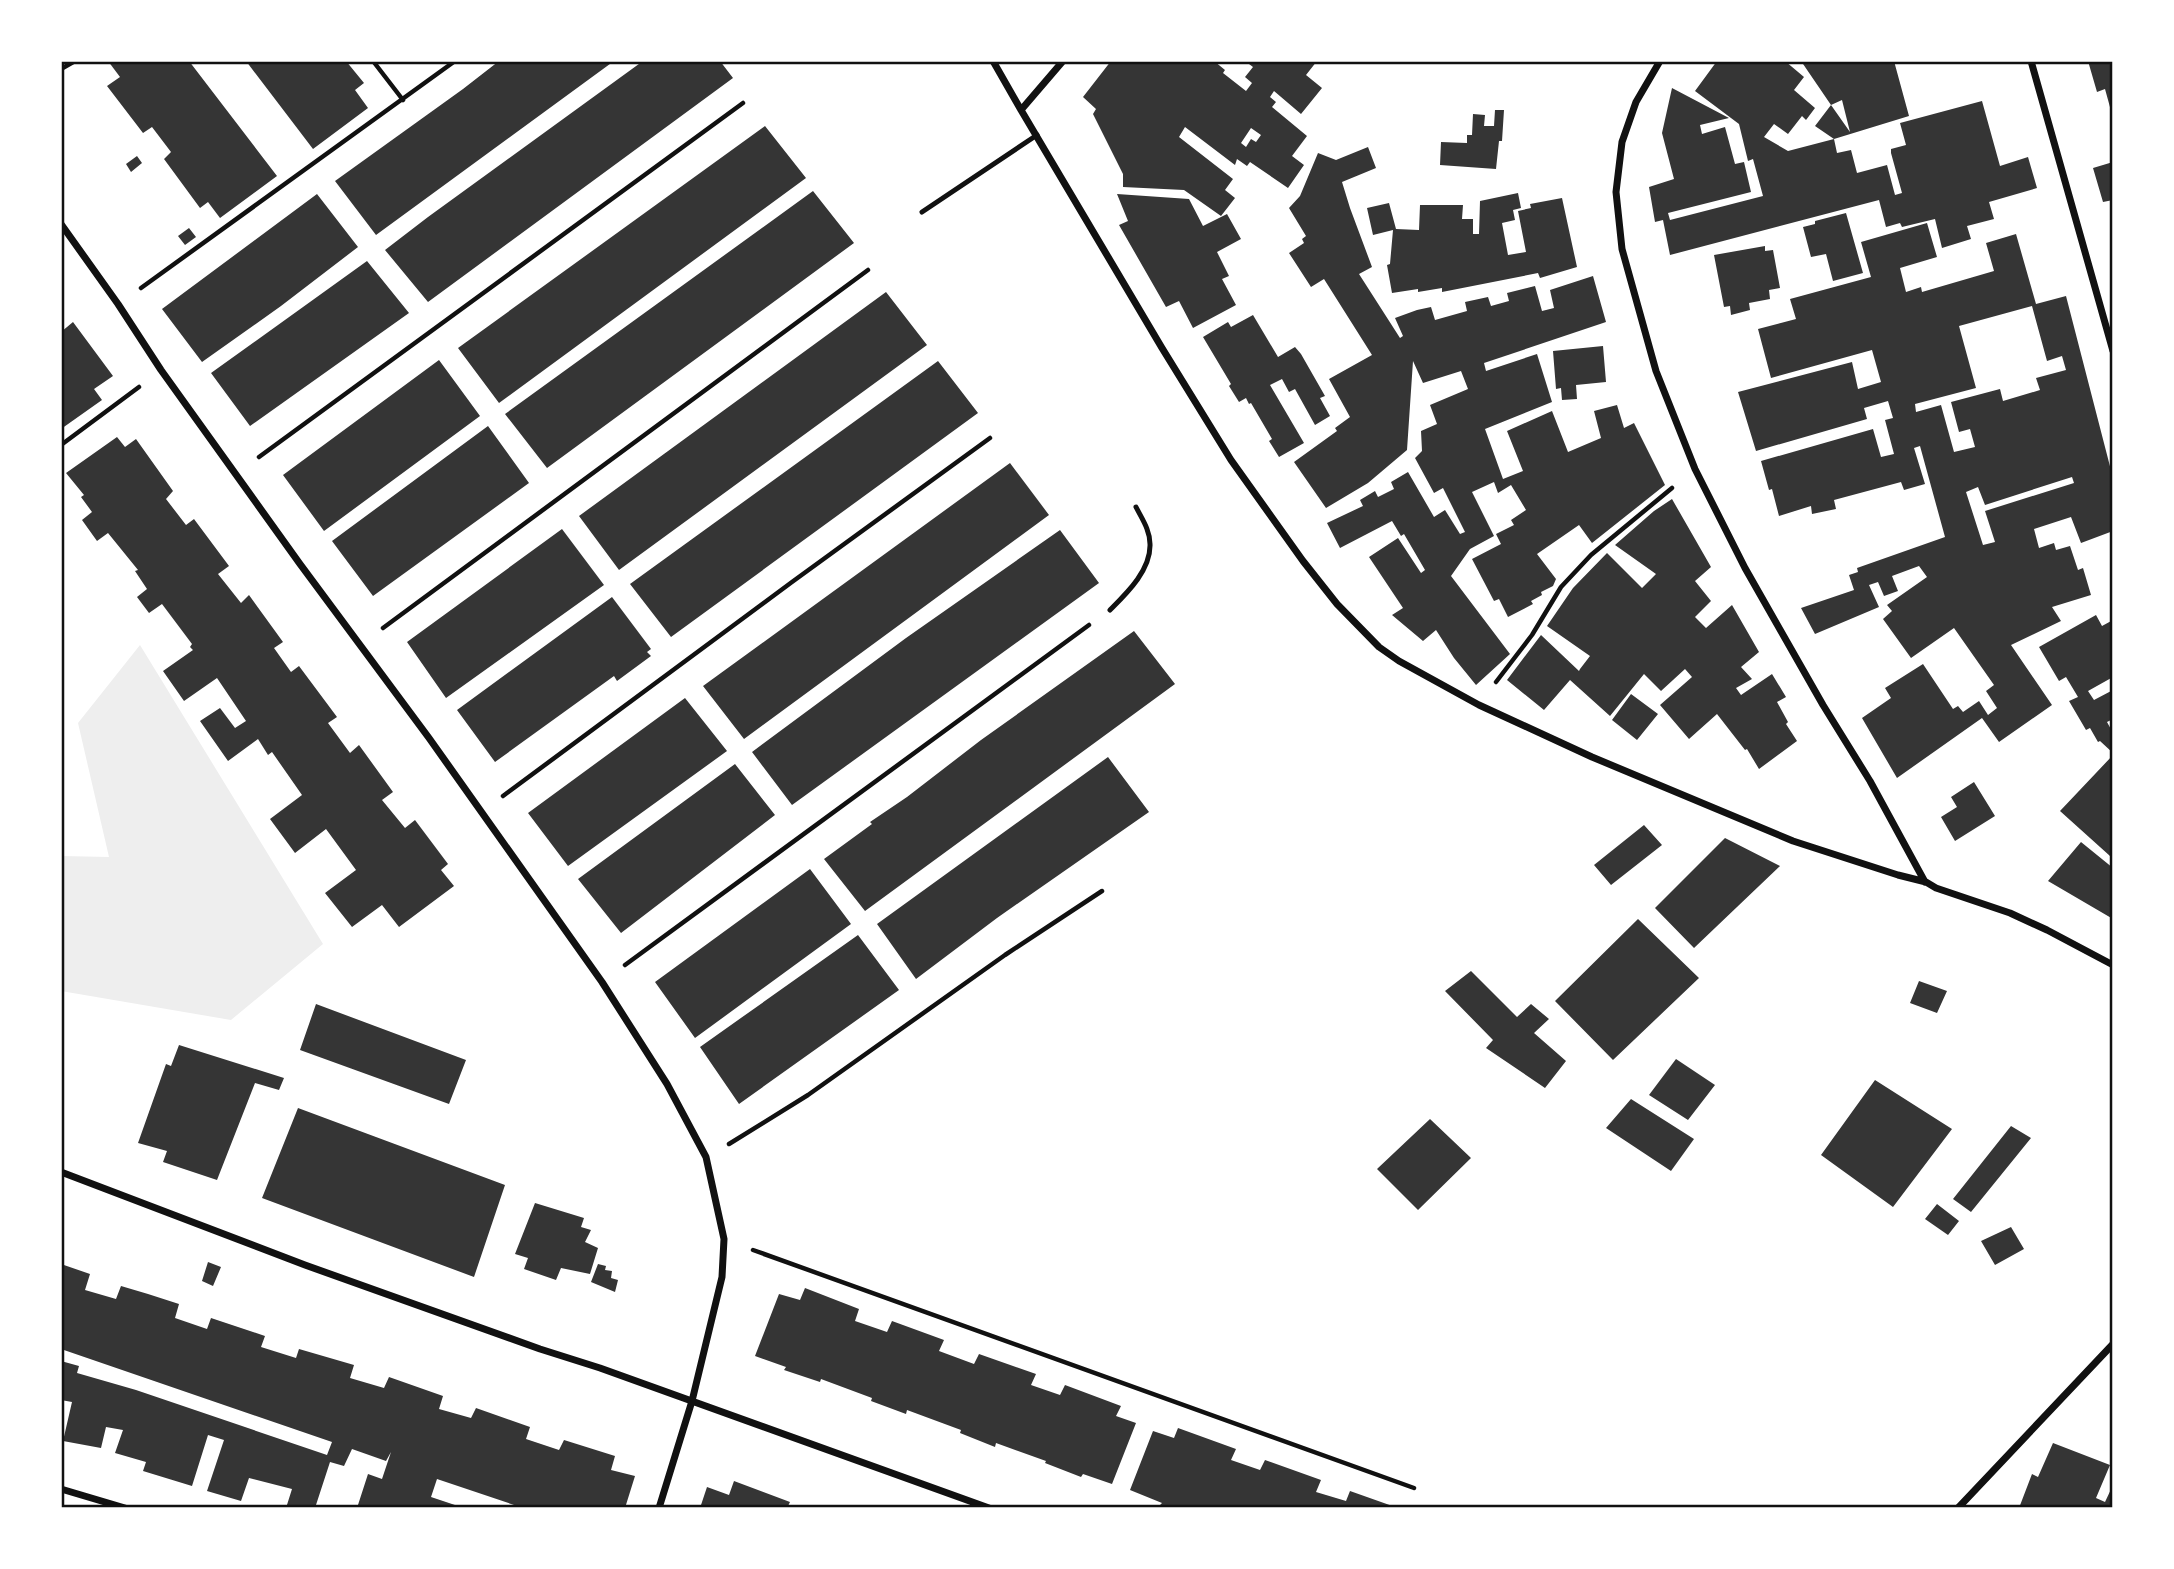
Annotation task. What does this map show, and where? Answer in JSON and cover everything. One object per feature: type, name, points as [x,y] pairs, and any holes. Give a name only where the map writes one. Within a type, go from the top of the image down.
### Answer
[{"type":"street","points":[[993,61],[1148,325],[1231,460],[1337,604],[1379,647],[1479,705],[1588,755],[1793,841],[1898,876],[1926,882],[1936,888],[2010,913],[2113,965]]},
{"type":"street","points":[[1021,110],[1063,61]]},
{"type":"street","points":[[1660,61],[1636,102],[1622,142],[1616,192],[1622,249],[1657,371],[1695,469],[1745,568],[1926,882]]},
{"type":"street","points":[[2031,61],[2113,351]]},
{"type":"street","points":[[61,224],[235,474],[482,811],[601,982],[667,1084],[706,1157],[724,1239],[722,1277],[692,1401],[659,1508]]},
{"type":"street","points":[[61,1172],[305,1265],[989,1508]]},
{"type":"street","points":[[1958,1508],[2113,1344]]},
{"type":"street","points":[[61,1489],[125,1508]]},
{"type":"lane","points":[[922,212],[1037,135]]},
{"type":"lane","points":[[1110,610],[1125,596],[1146,563],[1150,545],[1146,526],[1136,507]]},
{"type":"path","points":[[61,69],[75,61]]},
{"type":"path","points":[[373,61],[403,100]]},
{"type":"path","points":[[118,304],[455,61]]},
{"type":"path","points":[[235,474],[743,103]]},
{"type":"path","points":[[359,645],[868,270]]},
{"type":"path","points":[[61,445],[161,370]]},
{"type":"path","points":[[482,811],[990,438]]},
{"type":"path","points":[[1479,705],[1532,635],[1561,587],[1591,555],[1695,469]]},
{"type":"path","points":[[601,982],[1110,610]]},
{"type":"path","points":[[706,1157],[808,1095],[1006,955],[1102,891]]},
{"type":"path","points":[[724,1239],[1414,1488]]},
{"type":"shaded area","points":[[140,645],[323,944],[231,1020],[61,991],[61,856],[109,857],[78,723]]},
{"type":"building","points":[[108,61],[189,61],[277,176],[220,218],[208,202],[200,208],[164,159],[171,152],[152,127],[143,133],[107,86],[120,77]]},
{"type":"building","points":[[246,61],[346,61],[364,83],[355,90],[368,108],[313,149]]},
{"type":"building","points":[[499,61],[614,61],[376,235],[335,181]]},
{"type":"building","points":[[643,61],[720,61],[733,78],[428,302],[385,250]]},
{"type":"building","points":[[1111,61],[1214,61],[1225,70],[1223,73],[1246,91],[1252,83],[1245,77],[1253,67],[1245,61],[1317,61],[1306,75],[1322,88],[1301,114],[1274,91],[1270,97],[1276,102],[1272,107],[1307,136],[1292,156],[1304,165],[1288,188],[1250,162],[1247,166],[1237,159],[1235,165],[1185,127],[1179,137],[1233,179],[1225,190],[1235,198],[1221,216],[1184,190],[1123,187],[1123,174],[1093,114],[1096,109],[1083,97]],"holes":[[[1251,128],[1261,135],[1256,142],[1251,139],[1246,147],[1241,143]]]},
{"type":"building","points":[[1717,61],[1785,61],[1804,77],[1794,90],[1815,108],[1806,120],[1802,116],[1788,134],[1774,124],[1764,137],[1788,151],[1834,139],[1837,153],[1851,150],[1857,173],[1887,165],[1895,195],[1902,193],[1891,149],[1906,145],[1900,123],[1982,101],[2000,166],[2028,157],[2037,188],[1989,202],[1994,219],[1967,226],[1971,239],[1942,248],[1935,219],[1902,227],[1900,223],[1886,227],[1879,200],[1670,255],[1663,220],[1655,222],[1649,187],[1674,179],[1662,133],[1672,88],[1729,118],[1700,125],[1702,134],[1725,127],[1735,164],[1744,162],[1751,192],[1668,213],[1670,220],[1763,196],[1753,159],[1748,161],[1739,124],[1695,91]]},
{"type":"building","points":[[1801,61],[1894,61],[1909,116],[1834,139],[1815,126],[1831,105]],"holes":[[[1842,100],[1850,132],[1831,105]]]},
{"type":"building","points":[[2088,61],[2113,61],[2113,118],[2105,89],[2097,92]]},
{"type":"building","points":[[1495,110],[1504,110],[1502,141],[1499,141],[1496,169],[1440,165],[1441,142],[1467,143],[1467,135],[1472,135],[1473,114],[1485,115],[1484,126],[1494,126]]},
{"type":"building","points":[[765,126],[806,178],[499,403],[458,348]]},
{"type":"building","points":[[1368,147],[1376,168],[1342,182],[1372,267],[1359,274],[1400,338],[1403,336],[1395,318],[1417,310],[1431,307],[1435,320],[1467,311],[1465,302],[1488,297],[1491,306],[1509,301],[1507,293],[1535,286],[1542,311],[1554,308],[1550,290],[1593,276],[1606,322],[1484,363],[1486,371],[1537,354],[1552,402],[1485,429],[1503,479],[1523,471],[1507,431],[1552,411],[1568,452],[1601,438],[1594,411],[1617,405],[1624,428],[1634,423],[1665,485],[1592,543],[1579,525],[1537,554],[1556,579],[1553,586],[1531,601],[1533,604],[1508,617],[1499,599],[1494,601],[1472,559],[1501,544],[1496,534],[1514,525],[1511,520],[1526,510],[1511,485],[1498,493],[1494,482],[1472,492],[1494,536],[1470,549],[1451,576],[1510,654],[1476,685],[1436,630],[1423,641],[1392,615],[1403,608],[1369,557],[1398,538],[1421,573],[1425,570],[1404,534],[1401,536],[1392,521],[1340,548],[1327,523],[1363,506],[1360,500],[1375,491],[1378,497],[1394,489],[1391,482],[1408,472],[1434,517],[1445,510],[1460,534],[1465,532],[1443,488],[1434,493],[1415,458],[1422,451],[1421,431],[1437,424],[1430,405],[1468,389],[1461,371],[1423,383],[1413,361],[1407,450],[1368,483],[1326,508],[1294,462],[1337,431],[1335,428],[1350,417],[1329,379],[1372,355],[1324,279],[1311,287],[1289,253],[1304,243],[1302,239],[1306,236],[1289,208],[1300,196],[1318,153],[1336,160]]},
{"type":"building","points":[[137,156],[142,163],[131,172],[126,164]]},
{"type":"building","points":[[2113,162],[2113,200],[2103,202],[2093,168]]},
{"type":"building","points":[[813,191],[854,243],[547,468],[505,414]]},
{"type":"building","points":[[1518,193],[1521,208],[1513,210],[1515,220],[1502,223],[1508,255],[1526,252],[1518,211],[1531,208],[1530,204],[1562,198],[1577,267],[1540,278],[1538,273],[1442,292],[1442,288],[1392,293],[1387,265],[1390,264],[1393,230],[1373,235],[1367,208],[1389,203],[1396,229],[1419,230],[1420,205],[1463,205],[1462,219],[1473,219],[1473,234],[1479,234],[1480,201]]},
{"type":"building","points":[[317,194],[358,247],[202,362],[162,309]]},
{"type":"building","points":[[1117,194],[1189,199],[1203,226],[1227,214],[1241,239],[1217,252],[1229,276],[1222,279],[1236,305],[1193,328],[1179,301],[1166,307],[1119,225],[1128,221]]},
{"type":"building","points":[[1846,213],[1863,273],[1833,281],[1826,254],[1811,257],[1803,227]]},
{"type":"building","points":[[1927,223],[1937,257],[1900,268],[1906,292],[1921,287],[1922,292],[1994,271],[1986,243],[2016,234],[2036,304],[2066,296],[2113,478],[2113,531],[2081,543],[2071,517],[2034,529],[2039,548],[2054,543],[2056,550],[2070,546],[2078,570],[2083,568],[2091,595],[2052,607],[2061,621],[2011,645],[2052,705],[1999,742],[1982,718],[1897,778],[1862,718],[1891,698],[1885,688],[1923,664],[1953,709],[1958,706],[1963,712],[1979,701],[1988,715],[1997,708],[1986,691],[1994,685],[1954,628],[1911,658],[1883,619],[1892,611],[1887,605],[1927,577],[1919,566],[1892,576],[1898,591],[1884,596],[1878,582],[1869,585],[1879,607],[1815,634],[1801,608],[1854,590],[1849,575],[1858,572],[1857,568],[1945,537],[1920,446],[1914,448],[1925,484],[1904,490],[1901,482],[1834,500],[1836,509],[1812,514],[1811,506],[1779,516],[1761,461],[1873,429],[1881,457],[1894,454],[1885,420],[1893,418],[1888,401],[1864,408],[1867,419],[1756,451],[1738,392],[1852,362],[1858,389],[1881,382],[1872,350],[1771,378],[1758,329],[1796,319],[1790,299],[1871,277],[1861,242]],"holes":[[[2032,306],[2047,361],[2062,356],[2066,370],[2036,378],[2040,390],[2003,401],[2000,389],[1951,402],[1959,432],[1970,429],[1975,447],[1954,452],[1941,405],[1916,412],[1915,404],[1976,388],[1959,326]],[[2072,477],[2074,483],[1985,511],[1995,542],[1983,545],[1966,492],[1978,487],[1985,505]]]},
{"type":"building","points":[[189,228],[196,237],[185,245],[178,236]]},
{"type":"building","points":[[1765,246],[1765,251],[1773,250],[1780,288],[1769,290],[1770,299],[1749,303],[1750,310],[1731,315],[1730,306],[1724,307],[1714,255]]},
{"type":"building","points":[[367,261],[409,313],[250,426],[211,373]]},
{"type":"building","points":[[886,292],[927,345],[619,570],[579,516]]},
{"type":"building","points":[[1253,315],[1278,357],[1295,347],[1301,354],[1325,396],[1320,398],[1330,416],[1315,425],[1295,389],[1289,392],[1282,379],[1270,385],[1304,443],[1279,457],[1251,403],[1249,404],[1246,398],[1239,402],[1203,337],[1228,322],[1231,327]]},
{"type":"building","points":[[73,322],[113,376],[94,389],[102,400],[61,429],[61,332]]},
{"type":"building","points":[[1603,346],[1606,382],[1576,385],[1577,399],[1562,400],[1561,388],[1556,389],[1553,351]]},
{"type":"building","points":[[439,360],[480,416],[324,531],[283,475]]},
{"type":"building","points":[[938,361],[978,413],[671,637],[630,584]]},
{"type":"building","points":[[488,426],[529,483],[373,596],[332,541]]},
{"type":"building","points":[[117,437],[125,447],[136,439],[173,491],[166,499],[186,525],[194,519],[229,566],[218,574],[241,603],[249,595],[283,642],[274,648],[291,672],[299,666],[337,717],[328,723],[350,753],[359,745],[393,792],[382,800],[405,828],[415,820],[448,864],[441,870],[454,886],[399,927],[382,905],[352,927],[325,893],[356,870],[326,829],[295,853],[270,819],[302,795],[272,752],[268,755],[258,739],[228,761],[200,721],[220,708],[235,728],[246,721],[217,678],[184,701],[163,671],[193,650],[190,647],[192,644],[162,604],[149,613],[137,597],[147,589],[135,571],[138,570],[108,533],[97,541],[82,520],[92,512],[81,497],[84,495],[66,473]]},
{"type":"building","points":[[1010,463],[1049,515],[744,739],[703,686]]},
{"type":"building","points":[[1672,499],[1711,567],[1695,581],[1711,601],[1695,617],[1706,628],[1732,605],[1759,652],[1741,667],[1752,679],[1736,688],[1741,695],[1772,674],[1786,697],[1777,702],[1797,741],[1759,769],[1747,749],[1745,750],[1717,714],[1689,739],[1660,705],[1692,677],[1685,669],[1661,691],[1644,674],[1610,716],[1570,680],[1544,710],[1507,680],[1541,635],[1579,671],[1590,656],[1547,626],[1573,588],[1607,553],[1642,588],[1656,574],[1615,545]]},
{"type":"building","points":[[562,529],[604,585],[446,698],[407,642]]},
{"type":"building","points":[[1060,530],[1099,583],[792,805],[752,752],[906,638]]},
{"type":"building","points":[[612,597],[651,649],[647,652],[651,656],[617,681],[614,676],[495,762],[457,710]]},
{"type":"building","points":[[2096,615],[2102,626],[2113,620],[2113,677],[2088,691],[2094,700],[2113,690],[2113,719],[2107,722],[2113,733],[2113,753],[2098,742],[2090,728],[2086,730],[2069,701],[2078,697],[2066,677],[2059,681],[2039,647]]},
{"type":"building","points":[[1134,631],[1175,684],[865,911],[824,859],[981,740]]},
{"type":"building","points":[[1631,694],[1658,714],[1637,740],[1612,720]]},
{"type":"building","points":[[685,698],[727,751],[568,866],[528,813]]},
{"type":"building","points":[[2113,755],[2113,853],[2110,856],[2060,811]]},
{"type":"building","points":[[1108,757],[1149,812],[997,918],[916,979],[877,924]]},
{"type":"building","points":[[735,764],[775,815],[621,933],[578,879]]},
{"type":"building","points":[[1974,782],[1995,816],[1955,841],[1941,817],[1957,807],[1951,797]]},
{"type":"building","points":[[1644,825],[1662,845],[1611,885],[1594,865]]},
{"type":"building","points":[[1725,838],[1780,866],[1694,948],[1655,908]]},
{"type":"building","points":[[2081,842],[2113,868],[2113,919],[2048,881]]},
{"type":"building","points":[[810,869],[851,924],[695,1038],[655,982]]},
{"type":"building","points":[[1638,919],[1699,978],[1613,1060],[1555,1001]]},
{"type":"building","points":[[858,935],[899,990],[739,1104],[700,1047]]},
{"type":"building","points":[[1471,971],[1517,1017],[1531,1004],[1549,1019],[1534,1033],[1566,1061],[1545,1088],[1486,1048],[1493,1040],[1445,991]]},
{"type":"building","points":[[1919,981],[1947,991],[1937,1013],[1910,1003]]},
{"type":"building","points":[[316,1004],[466,1060],[449,1104],[300,1050]]},
{"type":"building","points":[[179,1045],[284,1078],[279,1090],[255,1083],[217,1180],[163,1162],[167,1151],[138,1143],[166,1064],[171,1066]]},
{"type":"building","points":[[1676,1059],[1715,1085],[1688,1120],[1649,1095]]},
{"type":"building","points":[[1875,1080],[1952,1129],[1893,1207],[1821,1155]]},
{"type":"building","points":[[1631,1099],[1694,1139],[1671,1171],[1606,1128]]},
{"type":"building","points":[[298,1108],[505,1185],[474,1277],[262,1198]]},
{"type":"building","points":[[1430,1119],[1471,1158],[1418,1210],[1377,1169]]},
{"type":"building","points":[[2011,1126],[2031,1138],[1971,1212],[1953,1199]]},
{"type":"building","points":[[535,1203],[584,1218],[581,1227],[591,1230],[585,1242],[598,1248],[590,1274],[561,1268],[556,1280],[524,1269],[528,1258],[515,1254]]},
{"type":"building","points":[[1937,1204],[1959,1221],[1948,1235],[1925,1219]]},
{"type":"building","points":[[2011,1227],[2024,1249],[1995,1265],[1981,1241]]},
{"type":"building","points":[[208,1262],[221,1267],[213,1286],[202,1281]]},
{"type":"building","points":[[61,1264],[90,1274],[85,1290],[116,1299],[121,1286],[148,1294],[179,1304],[175,1318],[207,1329],[211,1318],[265,1336],[261,1347],[296,1358],[299,1349],[354,1365],[350,1378],[384,1388],[389,1377],[443,1396],[439,1409],[471,1418],[476,1408],[530,1427],[526,1439],[559,1450],[564,1440],[615,1456],[611,1470],[635,1476],[625,1508],[523,1508],[437,1479],[431,1497],[464,1508],[357,1508],[368,1474],[382,1479],[391,1452],[386,1461],[352,1449],[344,1466],[330,1462],[315,1508],[286,1508],[292,1489],[249,1478],[241,1501],[207,1491],[224,1440],[208,1435],[192,1486],[143,1471],[146,1462],[115,1453],[123,1430],[106,1427],[101,1448],[63,1441],[72,1402],[61,1400],[61,1361],[79,1366],[77,1373],[136,1390],[327,1455],[332,1442],[61,1349]]},
{"type":"building","points":[[598,1264],[606,1266],[605,1270],[612,1271],[611,1278],[618,1280],[615,1292],[591,1282]]},
{"type":"building","points":[[805,1288],[859,1309],[855,1321],[887,1332],[892,1321],[944,1340],[939,1351],[974,1364],[979,1354],[1036,1374],[1031,1385],[1060,1395],[1065,1385],[1121,1406],[1116,1416],[1136,1423],[1112,1484],[1083,1474],[1081,1477],[996,1443],[995,1447],[960,1433],[961,1430],[907,1410],[906,1414],[871,1401],[872,1398],[821,1379],[820,1382],[784,1370],[786,1367],[755,1356],[779,1294],[800,1300]]},
{"type":"building","points":[[1178,1428],[1236,1449],[1231,1460],[1260,1470],[1265,1460],[1321,1480],[1316,1492],[1346,1501],[1350,1491],[1398,1508],[1164,1508],[1159,1506],[1162,1503],[1130,1490],[1153,1431],[1174,1438]]},
{"type":"building","points":[[2053,1443],[2110,1465],[2096,1498],[2105,1502],[2113,1485],[2113,1508],[2019,1508],[2032,1474],[2038,1477]]},
{"type":"building","points":[[734,1481],[790,1502],[787,1508],[700,1508],[707,1487],[729,1495]]}]
